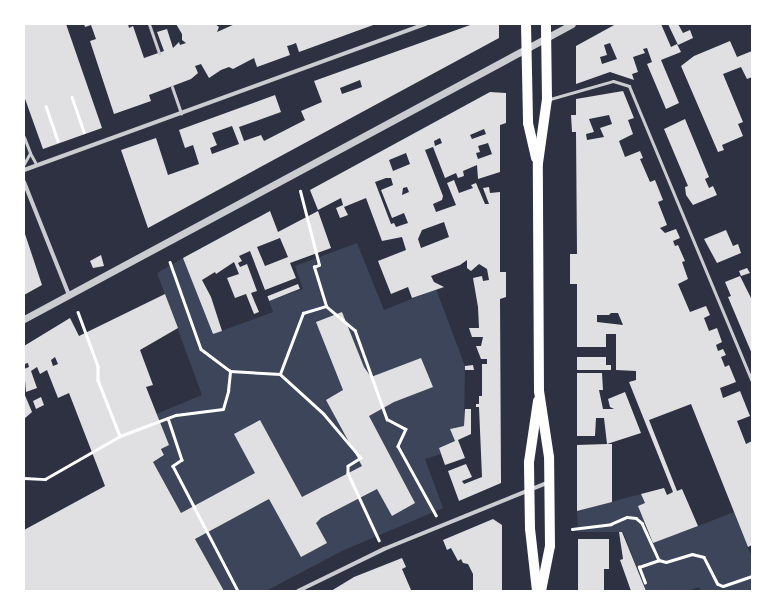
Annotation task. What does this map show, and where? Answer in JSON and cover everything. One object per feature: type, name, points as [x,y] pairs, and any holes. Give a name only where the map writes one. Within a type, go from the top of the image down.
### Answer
[{"type":"main road","points":[[526,24],[528,123],[538,164]]},
{"type":"main road","points":[[537,591],[530,529],[529,455],[539,391],[538,164],[548,99],[546,24]]},
{"type":"main road","points":[[539,391],[550,457],[550,546],[541,591]]},
{"type":"street","points":[[24,170],[36,164],[181,114],[423,24]]},
{"type":"street","points":[[24,320],[572,24]]},
{"type":"street","points":[[24,182],[68,295]]},
{"type":"street","points":[[298,591],[384,550],[549,482]]},
{"type":"lane","points":[[149,24],[159,53]]},
{"type":"lane","points":[[548,99],[613,81],[629,86],[752,381]]},
{"type":"lane","points":[[172,87],[181,114]]},
{"type":"lane","points":[[24,137],[36,164]]},
{"type":"lane","points":[[24,164],[30,153]]},
{"type":"path","points":[[72,96],[84,132]]},
{"type":"path","points":[[46,106],[58,141]]},
{"type":"path","points":[[300,191],[319,265],[314,267],[326,306],[355,330],[387,418],[406,429],[398,446],[436,515]]},
{"type":"path","points":[[170,262],[201,349],[230,371],[280,374],[324,414],[361,458],[348,466],[348,473],[379,540]]},
{"type":"path","points":[[280,374],[303,312],[326,306]]},
{"type":"path","points":[[78,312],[98,366],[98,380],[120,436]]},
{"type":"path","points":[[24,478],[45,479],[120,436],[176,415],[223,409],[228,391],[230,371]]},
{"type":"path","points":[[168,418],[182,460],[173,466],[238,591]]},
{"type":"path","points":[[572,529],[611,524],[626,517],[636,518],[642,523],[659,560]]},
{"type":"path","points":[[645,583],[639,567],[659,560],[666,562],[692,554],[704,557],[718,584],[724,586],[752,576]]},
{"type":"shaded area","points":[[357,243],[384,310],[436,289],[465,366],[464,426],[450,429],[455,441],[439,448],[441,454],[425,459],[443,508],[342,551],[266,591],[224,591],[153,462],[164,456],[156,414],[202,395],[157,273],[183,258],[213,334],[273,312],[269,301],[303,289],[295,266]]},
{"type":"shaded area","points":[[641,494],[652,521],[680,533],[734,512],[752,558],[752,591],[701,591],[699,587],[688,591],[646,591],[623,532],[578,532],[577,511]]},
{"type":"building","points":[[24,24],[66,24],[102,128],[43,149],[24,96]]},
{"type":"building","points":[[84,24],[128,24],[129,28],[133,26],[144,58],[164,51],[157,32],[167,29],[173,48],[179,42],[180,45],[186,43],[182,40],[182,34],[176,24],[215,24],[219,27],[217,32],[235,24],[376,24],[299,52],[296,43],[287,46],[290,55],[257,67],[254,58],[233,69],[229,67],[221,70],[209,78],[201,64],[195,66],[198,73],[191,79],[149,95],[151,101],[114,114],[90,41],[96,39],[91,25],[85,27]]},
{"type":"building","points":[[473,24],[499,24],[499,38],[148,228],[121,150],[156,138],[168,175],[199,164],[193,145],[185,148],[179,130],[275,95],[281,112],[239,127],[244,141],[261,135],[264,141],[305,120],[301,111],[322,102],[314,81]],"holes":[[[360,80],[362,87],[342,94],[340,88]],[[232,126],[239,144],[212,154],[210,148],[217,145],[212,133]]]},
{"type":"building","points":[[616,24],[661,24],[671,47],[677,44],[681,52],[661,60],[679,103],[666,109],[647,64],[652,62],[647,48],[643,49],[645,53],[633,57],[638,72],[632,74],[634,80],[610,72],[576,84],[576,46]],"holes":[[[610,43],[617,59],[602,64],[600,57],[607,55],[604,45]]]},
{"type":"building","points":[[668,24],[678,24],[683,33],[690,30],[693,38],[678,45]]},
{"type":"building","points":[[730,41],[737,57],[752,51],[752,77],[747,79],[741,67],[723,74],[743,122],[738,124],[743,136],[722,145],[724,150],[718,152],[681,66],[694,56]]},
{"type":"building","points":[[623,91],[634,118],[628,120],[633,134],[619,141],[625,157],[640,151],[643,158],[640,159],[650,182],[655,180],[663,200],[658,202],[667,225],[660,228],[665,233],[676,229],[680,238],[673,241],[675,246],[678,245],[685,261],[682,262],[688,279],[678,284],[690,312],[706,306],[710,315],[704,318],[709,331],[717,328],[722,342],[716,345],[718,351],[723,349],[726,355],[721,357],[725,367],[729,365],[736,382],[720,388],[723,398],[740,391],[750,416],[737,421],[746,444],[752,441],[752,545],[748,547],[691,404],[649,420],[677,491],[682,489],[698,526],[653,543],[638,506],[645,503],[641,494],[664,488],[667,495],[673,492],[629,382],[636,380],[636,371],[616,370],[616,334],[606,334],[606,347],[577,347],[577,284],[570,284],[570,254],[577,254],[576,132],[572,132],[571,115],[576,115],[576,99]],"holes":[[[609,115],[612,124],[600,128],[604,137],[587,140],[586,134],[594,132],[589,119]],[[611,313],[618,313],[623,325],[597,322],[597,315],[609,315]]]},
{"type":"building","points":[[490,92],[506,93],[506,123],[500,125],[500,172],[478,179],[477,165],[463,171],[464,176],[458,178],[456,173],[445,178],[433,147],[425,150],[443,196],[442,200],[433,204],[436,212],[456,205],[447,183],[454,180],[459,193],[473,188],[471,185],[476,183],[485,204],[489,204],[483,188],[489,187],[490,193],[500,192],[500,272],[506,272],[506,297],[500,299],[501,483],[459,501],[448,471],[466,464],[472,477],[462,481],[464,484],[482,477],[479,407],[476,407],[476,404],[479,404],[479,396],[482,396],[482,364],[487,364],[487,359],[481,359],[476,346],[481,346],[483,337],[472,337],[469,328],[479,328],[478,307],[473,278],[482,276],[483,281],[489,280],[487,269],[479,264],[471,271],[467,268],[467,260],[460,265],[431,276],[434,282],[444,287],[412,298],[408,287],[391,294],[378,261],[406,250],[402,237],[382,241],[366,198],[344,207],[348,215],[340,218],[336,208],[343,205],[341,198],[318,210],[310,190]],"holes":[[[484,129],[486,134],[472,139],[470,135]],[[440,138],[442,143],[435,146],[434,141]],[[488,143],[492,154],[478,159],[476,153],[480,152],[478,146]],[[406,153],[410,164],[393,171],[389,160]],[[386,178],[391,178],[393,185],[381,190],[392,218],[404,213],[408,223],[396,227],[394,223],[391,224],[375,182]],[[407,187],[409,192],[402,195],[403,188]],[[444,222],[449,237],[421,248],[418,239],[422,230]]]},
{"type":"building","points":[[685,119],[709,177],[705,179],[709,188],[713,186],[717,195],[693,205],[686,195],[685,187],[688,186],[664,129]]},
{"type":"building","points":[[270,211],[278,232],[318,211],[331,248],[290,263],[296,278],[265,290],[250,251],[239,256],[242,261],[238,263],[240,267],[247,264],[257,291],[251,293],[259,312],[254,314],[246,294],[235,298],[227,278],[239,274],[234,262],[216,274],[215,272],[202,280],[211,297],[222,331],[213,334],[183,258]],"holes":[[[280,238],[288,257],[265,266],[257,247]]]},
{"type":"building","points":[[726,230],[733,246],[738,244],[741,253],[717,263],[704,239]]},
{"type":"building","points":[[24,231],[42,285],[24,295]]},
{"type":"building","points":[[101,255],[104,266],[93,268],[90,261]]},
{"type":"building","points":[[747,268],[750,273],[741,276],[739,271]]},
{"type":"building","points":[[740,276],[752,300],[752,354],[728,297],[731,296],[725,282]]},
{"type":"building","points":[[298,284],[300,289],[269,301],[267,296]]},
{"type":"building","points":[[165,294],[178,328],[140,350],[153,385],[146,387],[169,445],[161,449],[164,455],[153,462],[181,513],[255,473],[234,434],[260,420],[302,497],[362,466],[326,400],[343,390],[316,322],[342,312],[364,367],[371,377],[421,358],[433,387],[394,402],[369,416],[415,503],[392,516],[377,489],[321,518],[316,523],[327,543],[301,557],[269,499],[195,539],[224,591],[24,591],[24,530],[105,486],[69,393],[58,398],[47,370],[40,374],[37,367],[31,371],[37,388],[26,392],[24,369],[29,367],[28,363],[24,364],[24,346],[70,318],[79,336]],"holes":[[[55,357],[58,364],[53,366],[51,360]]]},
{"type":"building","points":[[577,357],[606,357],[606,365],[611,365],[611,370],[577,370]]},
{"type":"building","points":[[473,365],[474,370],[465,370],[465,366]]},
{"type":"building","points":[[577,373],[602,373],[603,390],[599,390],[603,409],[614,409],[610,407],[608,399],[625,392],[641,433],[607,444],[604,418],[596,418],[595,436],[577,436]]},
{"type":"building","points":[[24,393],[32,412],[24,419]]},
{"type":"building","points":[[41,397],[44,405],[36,409],[33,401]]},
{"type":"building","points":[[465,409],[471,409],[471,434],[458,440],[465,458],[445,465],[439,448],[455,441],[450,429],[464,426]]},
{"type":"building","points":[[612,444],[612,502],[577,511],[577,445]]},
{"type":"building","points":[[493,519],[502,525],[502,591],[473,591],[473,574],[468,564],[463,563],[461,559],[458,561],[451,548],[447,550],[443,540]]},
{"type":"building","points":[[619,532],[622,532],[646,591],[631,591],[620,560],[623,559]]},
{"type":"building","points":[[578,539],[609,539],[609,569],[604,569],[604,591],[578,591]]},
{"type":"building","points":[[402,558],[406,567],[402,569],[411,590],[331,591],[354,577]]}]
